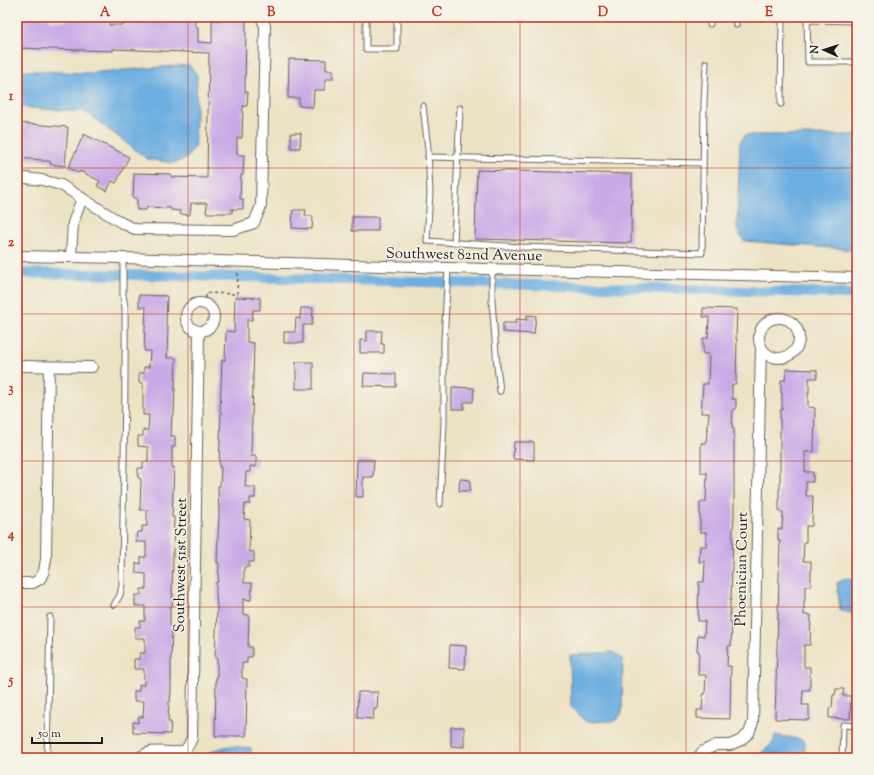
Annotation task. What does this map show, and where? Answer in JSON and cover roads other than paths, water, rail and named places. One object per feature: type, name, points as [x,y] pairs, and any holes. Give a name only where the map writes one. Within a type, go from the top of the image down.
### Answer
[{"type":"street","points":[[17,177],[42,180],[61,185],[122,223],[135,229],[233,230],[254,223],[261,206],[265,26],[261,17]]},
{"type":"street","points":[[71,257],[73,223],[82,198]]},
{"type":"street","name":"Southwest 82nd Avenue","points":[[17,256],[448,268],[493,274],[857,278]]},
{"type":"street","name":"Phoenician Court","points":[[698,758],[702,752],[716,745],[730,745],[741,740],[749,732],[753,722],[759,338],[761,330],[765,324],[772,319],[787,319],[794,324],[798,330],[800,338],[798,346],[793,353],[787,357],[771,357],[760,346]]},
{"type":"street","name":"Southwest 51st Street","points":[[140,758],[143,754],[148,752],[178,752],[185,750],[192,738],[199,331]]},
{"type":"street","points":[[17,366],[92,367]]},
{"type":"street","points":[[17,583],[33,583],[40,579],[44,571],[46,559],[49,367]]},
{"type":"lane","points":[[366,17],[366,49],[397,49],[397,17]]},
{"type":"lane","points":[[710,17],[710,24]]},
{"type":"lane","points":[[736,17],[736,25]]},
{"type":"lane","points":[[781,104],[782,17]]},
{"type":"lane","points":[[857,21],[807,18],[808,62],[857,62]]},
{"type":"lane","points":[[423,106],[430,193],[427,241],[521,248],[702,253],[706,63]]},
{"type":"lane","points":[[454,243],[460,108]]},
{"type":"lane","points":[[428,157],[703,163]]},
{"type":"lane","points":[[114,605],[120,595],[122,585],[123,465],[126,379],[123,258]]},
{"type":"lane","points":[[440,504],[444,423],[444,340],[448,268]]},
{"type":"lane","points":[[493,274],[492,296],[500,391]]},
{"type":"lane","points":[[47,758],[50,617]]},
{"type":"lane","points":[[842,758],[843,725],[857,726]]},
{"type":"water","points":[[189,65],[197,75],[195,146],[186,159],[173,163],[147,159],[86,112],[17,107],[17,70],[86,73]]},
{"type":"water","points":[[745,135],[857,135],[857,250],[744,241],[737,230],[740,143]]},
{"type":"water","points":[[845,578],[857,581],[857,615],[840,610],[837,583]]},
{"type":"water","points":[[614,652],[623,660],[622,713],[615,721],[586,722],[571,707],[570,655]]},
{"type":"water","points":[[775,735],[804,740],[805,758],[755,758],[773,743]]},
{"type":"water","points":[[229,746],[251,748],[251,758],[203,758],[214,750]]},
{"type":"waterway","points":[[17,273],[240,277],[857,294]]}]
